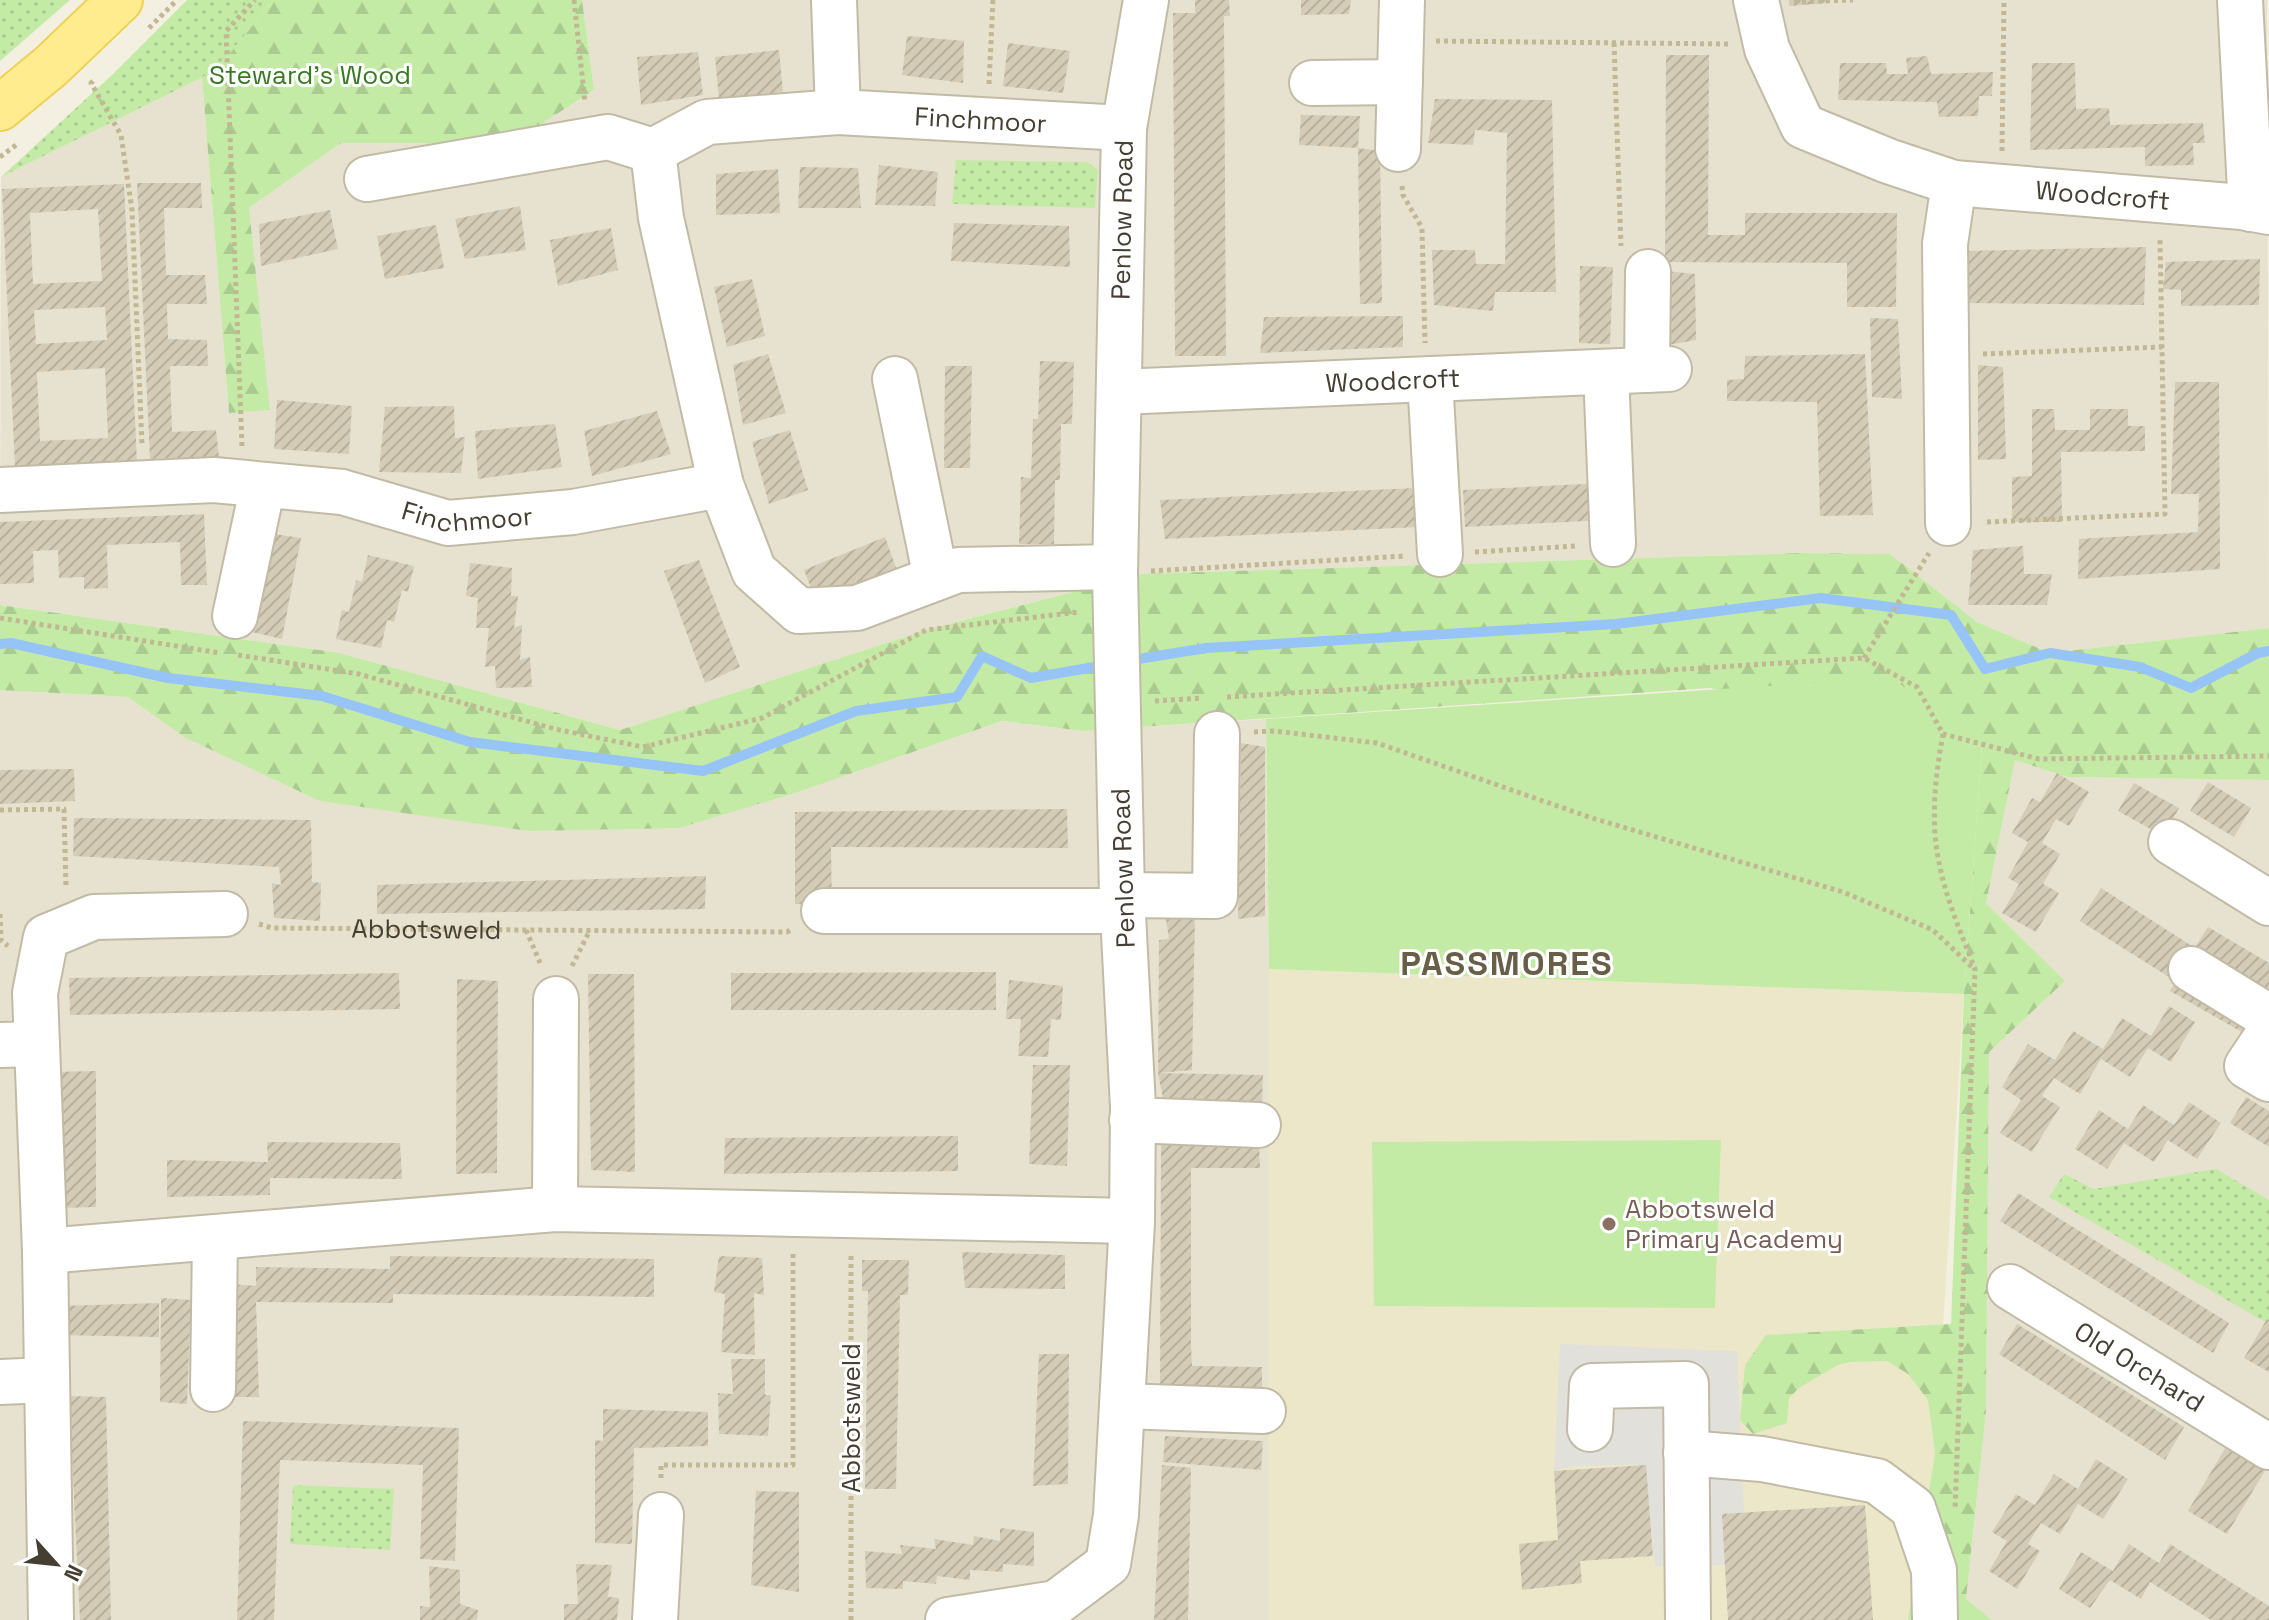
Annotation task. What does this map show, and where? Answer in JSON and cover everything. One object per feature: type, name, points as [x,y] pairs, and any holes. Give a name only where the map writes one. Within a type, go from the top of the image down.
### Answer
[{"type":"main road","points":[[0,108],[51,66],[134,15]]},
{"type":"street","points":[[834,0],[838,112]]},
{"type":"street","name":"Penlow Road","points":[[948,1620],[1056,1603],[1108,1564],[1116,1515],[1132,1221],[1132,1120],[1115,583],[1124,128],[1146,0]]},
{"type":"street","name":"Woodcroft","points":[[1756,1],[1767,44],[1803,126],[1888,161],[1954,183],[2260,210],[2240,0]]},
{"type":"street","points":[[1312,83],[1401,41],[1398,149]]},
{"type":"street","name":"Finchmoor","points":[[653,151],[707,122],[838,112],[1124,128]]},
{"type":"street","points":[[367,179],[608,137],[653,151],[661,218],[721,485],[754,571],[799,611],[857,608],[958,570],[1115,583]]},
{"type":"street","points":[[1948,523],[1945,244],[1954,183]]},
{"type":"street","points":[[1613,544],[1641,371],[1648,272]]},
{"type":"street","name":"Woodcroft","points":[[1119,392],[1641,371]]},
{"type":"street","points":[[895,379],[936,578]]},
{"type":"street","points":[[1428,380],[1440,554]]},
{"type":"street","name":"Finchmoor","points":[[0,490],[144,483],[240,483],[342,492],[448,523],[573,512],[721,485]]},
{"type":"street","points":[[235,616],[240,483]]},
{"type":"street","points":[[824,911],[1123,903],[1215,896],[1217,734]]},
{"type":"street","points":[[2171,842],[2269,903]]},
{"type":"street","points":[[51,1620],[45,1251],[18,1045],[35,993],[46,937],[94,917],[225,914]]},
{"type":"street","points":[[2191,969],[2269,1017]]},
{"type":"street","points":[[555,1209],[556,999]]},
{"type":"street","points":[[2269,1033],[2247,1066],[2269,1079]]},
{"type":"street","points":[[1132,1120],[1258,1125]]},
{"type":"street","points":[[45,1251],[555,1209],[1132,1221]]},
{"type":"street","points":[[213,1389],[215,1237]]},
{"type":"street","name":"Old Orchard","points":[[2010,1287],[2269,1447]]},
{"type":"street","points":[[0,1382],[47,1380]]},
{"type":"street","points":[[1590,1429],[1592,1386],[1686,1384],[1688,1620]]},
{"type":"street","points":[[1122,1406],[1263,1411]]},
{"type":"street","points":[[1686,1453],[1762,1459],[1877,1481],[1913,1508],[1934,1570],[1935,1620]]},
{"type":"street","points":[[655,1620],[661,1515]]},
{"type":"path","points":[[134,15],[177,0]]},
{"type":"path","points":[[240,483],[226,31],[255,0]]},
{"type":"path","points":[[574,0],[589,140]]},
{"type":"path","points":[[987,121],[993,0]]},
{"type":"path","points":[[1756,1],[1853,0]]},
{"type":"path","points":[[2002,187],[2004,0]]},
{"type":"path","points":[[1401,41],[1767,44]]},
{"type":"path","points":[[1614,43],[1622,259],[1648,272]]},
{"type":"path","points":[[100,75],[91,83],[121,135],[132,210],[144,483]]},
{"type":"path","points":[[1398,149],[1403,195],[1422,228],[1428,380]]},
{"type":"path","points":[[1864,658],[1948,523],[2165,514],[2159,200]]},
{"type":"path","points":[[1948,355],[2162,347]]},
{"type":"path","points":[[0,618],[359,674],[555,729],[643,747],[762,718],[926,630],[1115,583],[1440,554],[1613,544]]},
{"type":"path","points":[[1118,703],[1864,658],[1917,687],[1943,734],[1936,775],[1937,851],[1951,908],[1975,969],[1955,1512]]},
{"type":"path","points":[[1217,734],[1274,731],[1377,743],[1592,818],[1843,892],[1933,930],[1975,969]]},
{"type":"path","points":[[1943,734],[2039,759],[2269,756]]},
{"type":"path","points":[[0,810],[64,809],[67,928]]},
{"type":"path","name":"Abbotsweld","points":[[225,914],[272,928],[787,932],[824,911]]},
{"type":"path","points":[[661,1515],[661,1465],[793,1465],[793,1214]]},
{"type":"path","name":"Abbotsweld","points":[[851,1215],[851,1620]]},
{"type":"shaded area","points":[[582,0],[2267,0],[2269,628],[2050,653],[1977,622],[1889,554],[1801,553],[1142,574],[926,630],[620,730],[340,653],[0,605],[1,177],[202,77],[229,413],[270,410],[248,209],[341,143],[512,143],[594,90]]},
{"type":"shaded area","points":[[0,690],[128,697],[184,737],[798,792],[1002,721],[1083,731],[1266,719],[1269,1620],[0,1620]]},
{"type":"shaded area","points":[[2015,759],[2067,777],[2269,780],[2269,1620],[1992,1620],[1966,1600],[1986,1412],[1989,1051],[2065,981],[1986,903]]},
{"type":"shaded area","name":"Abbotsweld Primary Academy","points":[[1269,969],[1964,994],[1935,1453],[1908,1620],[1269,1620]]},
{"type":"shaded area","points":[[1560,1344],[1737,1351],[1744,1513],[1722,1515],[1726,1565],[1655,1566],[1645,1465],[1573,1466],[1554,1471]]},
{"type":"green space","points":[[0,0],[70,0],[0,61]]},
{"type":"green space","points":[[187,0],[274,0],[215,71],[1,177],[112,75]]},
{"type":"green space","name":"Steward's Wood","points":[[274,0],[582,0],[594,90],[512,143],[341,143],[249,208],[270,410],[229,413],[202,77],[215,71]]},
{"type":"green space","points":[[956,160],[1087,162],[1098,170],[1095,208],[952,204]]},
{"type":"green space","points":[[1801,553],[1890,554],[1977,622],[2050,653],[2269,628],[2269,780],[2067,777],[2015,760],[1986,903],[2065,981],[1989,1052],[1986,1412],[1966,1599],[1992,1620],[1908,1620],[1935,1453],[1928,1400],[1908,1374],[1887,1361],[1838,1365],[1799,1388],[1789,1398],[1787,1423],[1753,1434],[1740,1420],[1745,1365],[1766,1335],[1951,1324],[1964,994],[1982,745],[1710,688],[1083,731],[1002,721],[798,792],[679,828],[529,831],[320,801],[184,737],[128,697],[0,690],[0,605],[340,653],[620,730],[926,630],[1142,574]]},
{"type":"green space","points":[[1892,678],[1982,745],[1964,994],[1269,969],[1266,719]]},
{"type":"green space","points":[[1721,1140],[1715,1308],[1374,1306],[1372,1142]]},
{"type":"green space","points":[[2216,1169],[2269,1200],[2269,1320],[2265,1322],[2049,1197],[2064,1174],[2094,1189]]},
{"type":"green space","points":[[293,1485],[394,1489],[390,1550],[290,1544]]},
{"type":"building","points":[[1195,0],[1229,0],[1230,16],[1224,16],[1226,356],[1175,356],[1173,13],[1195,13]]},
{"type":"building","points":[[1301,0],[1351,0],[1349,14],[1301,15]]},
{"type":"building","points":[[1789,0],[1829,0],[1829,3],[1789,6]]},
{"type":"building","points":[[907,36],[964,41],[963,83],[902,75]]},
{"type":"building","points":[[1008,43],[1070,51],[1063,93],[1003,86]]},
{"type":"building","points":[[779,50],[783,92],[719,99],[715,57]]},
{"type":"building","points":[[698,52],[703,95],[641,105],[637,57]]},
{"type":"building","points":[[1666,55],[1709,55],[1708,235],[1745,235],[1745,213],[1897,213],[1896,307],[1847,307],[1847,263],[1665,262]]},
{"type":"building","points":[[1927,56],[1931,74],[1993,72],[1992,96],[1979,96],[1978,116],[1939,117],[1937,102],[1838,100],[1840,63],[1886,63],[1887,74],[1908,74],[1906,58]]},
{"type":"building","points":[[2032,63],[2075,63],[2076,109],[2109,108],[2110,125],[2203,123],[2205,143],[2193,143],[2194,165],[2145,166],[2145,147],[2030,150]]},
{"type":"building","points":[[1435,99],[1552,100],[1556,292],[1495,292],[1493,311],[1434,305],[1432,250],[1475,250],[1476,264],[1505,264],[1507,133],[1475,130],[1473,145],[1428,143]]},
{"type":"building","points":[[1301,115],[1360,116],[1358,148],[1299,145]]},
{"type":"building","points":[[1358,148],[1380,151],[1382,303],[1360,304]]},
{"type":"building","points":[[879,165],[938,172],[935,206],[875,205]]},
{"type":"building","points":[[800,167],[858,168],[861,208],[798,208]]},
{"type":"building","points":[[778,169],[780,213],[716,215],[716,174]]},
{"type":"building","points":[[137,183],[201,183],[202,208],[164,208],[166,275],[205,275],[207,304],[167,304],[168,339],[207,340],[208,366],[170,366],[172,432],[216,430],[219,457],[150,459]]},
{"type":"building","points":[[124,184],[137,462],[15,467],[2,189]],"holes":[[[98,209],[102,281],[33,284],[30,213]],[[105,307],[107,340],[36,344],[34,310]],[[105,368],[108,438],[40,441],[37,372]]]},
{"type":"building","points":[[520,206],[526,250],[465,259],[455,219]]},
{"type":"building","points":[[330,210],[338,249],[261,266],[259,224]]},
{"type":"building","points":[[954,223],[1069,226],[1070,267],[951,261]]},
{"type":"building","points":[[436,225],[444,268],[385,279],[377,236]]},
{"type":"building","points":[[611,228],[618,270],[558,286],[550,240]]},
{"type":"building","points":[[2146,247],[2144,305],[1964,303],[1965,251]]},
{"type":"building","points":[[2260,259],[2259,305],[2181,306],[2181,290],[2163,289],[2166,262]]},
{"type":"building","points":[[1580,266],[1613,267],[1610,344],[1579,343]]},
{"type":"building","points":[[1666,271],[1695,274],[1696,340],[1668,345]]},
{"type":"building","points":[[752,279],[765,336],[727,347],[714,287]]},
{"type":"building","points":[[1403,316],[1403,347],[1260,353],[1264,317]]},
{"type":"building","points":[[1870,318],[1898,319],[1902,399],[1872,397]]},
{"type":"building","points":[[768,354],[786,413],[743,425],[733,365]]},
{"type":"building","points":[[1865,354],[1873,515],[1820,516],[1817,402],[1727,401],[1727,380],[1744,379],[1745,356]]},
{"type":"building","points":[[1040,361],[1074,362],[1072,424],[1061,424],[1060,480],[1055,480],[1054,544],[1019,544],[1021,477],[1031,478],[1033,419],[1038,419]]},
{"type":"building","points":[[1978,365],[2003,367],[2006,459],[1978,460]]},
{"type":"building","points":[[945,366],[972,366],[970,468],[944,468]]},
{"type":"building","points":[[2175,382],[2219,382],[2220,569],[2078,579],[2079,539],[2198,532],[2199,494],[2171,494]]},
{"type":"building","points":[[277,400],[352,406],[349,454],[274,449]]},
{"type":"building","points":[[454,406],[455,438],[465,437],[461,473],[379,472],[385,407]]},
{"type":"building","points":[[2032,409],[2054,409],[2055,430],[2090,430],[2090,409],[2128,409],[2128,426],[2145,426],[2145,451],[2061,452],[2062,522],[2012,522],[2012,477],[2032,476]]},
{"type":"building","points":[[657,411],[671,454],[592,476],[584,431]]},
{"type":"building","points":[[555,424],[562,467],[478,479],[475,431]]},
{"type":"building","points":[[790,430],[808,490],[769,504],[752,442]]},
{"type":"building","points":[[1606,483],[1608,520],[1465,527],[1463,490]]},
{"type":"building","points":[[1416,488],[1418,527],[1165,539],[1160,500]]},
{"type":"building","points":[[204,514],[207,585],[181,585],[180,542],[107,545],[108,588],[84,589],[84,577],[59,578],[58,550],[33,551],[34,583],[0,584],[0,522]]},
{"type":"building","points":[[268,533],[301,538],[282,639],[252,632]]},
{"type":"building","points":[[885,537],[897,570],[816,601],[804,570]]},
{"type":"building","points":[[2023,546],[2024,574],[2052,574],[2047,605],[1968,605],[1973,550]]},
{"type":"building","points":[[368,555],[414,566],[408,592],[402,590],[394,622],[387,620],[381,648],[336,639],[342,610],[349,612],[356,580],[362,582]]},
{"type":"building","points":[[699,560],[740,667],[705,683],[664,571]]},
{"type":"building","points":[[470,563],[512,568],[511,596],[518,596],[514,628],[522,625],[520,660],[530,657],[532,687],[496,688],[495,666],[485,667],[489,628],[476,628],[478,598],[466,596]]},
{"type":"building","points":[[1241,743],[1265,747],[1265,916],[1238,919]]},
{"type":"building","points":[[74,769],[75,801],[0,804],[0,770]]},
{"type":"building","points":[[2057,773],[2089,792],[2069,826],[2056,819],[2042,843],[2060,854],[2043,884],[2059,893],[2036,932],[2002,913],[2019,884],[2008,878],[2028,842],[2012,833],[2032,798],[2040,802]]},
{"type":"building","points":[[2208,782],[2251,808],[2234,837],[2190,811]]},
{"type":"building","points":[[2134,783],[2179,808],[2163,836],[2118,811]]},
{"type":"building","points":[[1067,809],[1068,848],[831,847],[832,905],[795,904],[795,812]]},
{"type":"building","points":[[74,818],[311,820],[312,882],[321,883],[320,921],[274,918],[272,883],[281,885],[279,867],[73,856]]},
{"type":"building","points":[[706,876],[705,909],[377,914],[377,885]]},
{"type":"building","points":[[2101,888],[2192,946],[2172,979],[2080,921]]},
{"type":"building","points":[[1165,913],[1195,916],[1192,1070],[1158,1073],[1159,940],[1169,939]]},
{"type":"building","points":[[2208,927],[2269,963],[2269,986],[2264,994],[2194,949]]},
{"type":"building","points":[[2183,970],[2259,1014],[2247,1035],[2170,991]]},
{"type":"building","points":[[996,972],[996,1010],[731,1010],[731,973]]},
{"type":"building","points":[[399,973],[400,1009],[70,1015],[69,978]]},
{"type":"building","points":[[588,974],[634,974],[635,1172],[591,1170]]},
{"type":"building","points":[[457,979],[498,981],[497,1173],[456,1174]]},
{"type":"building","points":[[1009,980],[1063,986],[1061,1020],[1051,1019],[1048,1057],[1018,1056],[1021,1019],[1006,1019]]},
{"type":"building","points":[[2169,1006],[2195,1022],[2171,1062],[2148,1048],[2130,1077],[2101,1059],[2080,1094],[2054,1078],[2042,1096],[2060,1107],[2032,1152],[2000,1133],[2021,1100],[2002,1087],[2028,1044],[2055,1060],[2073,1031],[2103,1049],[2122,1018],[2151,1036]]},
{"type":"building","points":[[1033,1065],[1070,1065],[1067,1166],[1029,1164]]},
{"type":"building","points":[[96,1071],[96,1207],[60,1208],[52,1072]]},
{"type":"building","points":[[1158,1073],[1263,1075],[1262,1104],[1163,1098]]},
{"type":"building","points":[[2246,1097],[2269,1111],[2269,1147],[2230,1123]]},
{"type":"building","points":[[2189,1102],[2221,1123],[2197,1159],[2168,1140],[2154,1162],[2124,1143],[2107,1169],[2075,1149],[2099,1110],[2128,1129],[2143,1105],[2174,1125]]},
{"type":"building","points":[[958,1136],[958,1171],[724,1174],[725,1138]]},
{"type":"building","points":[[267,1142],[400,1143],[402,1179],[270,1178],[270,1195],[167,1197],[167,1160],[268,1162]]},
{"type":"building","points":[[1161,1142],[1259,1145],[1260,1168],[1191,1168],[1191,1344],[1192,1366],[1262,1367],[1262,1397],[1160,1395]]},
{"type":"building","points":[[2018,1193],[2229,1323],[2213,1353],[2000,1221]]},
{"type":"building","points":[[962,1252],[1065,1255],[1065,1289],[965,1288]]},
{"type":"building","points":[[390,1256],[654,1259],[654,1297],[393,1294],[393,1303],[256,1302],[259,1397],[231,1397],[231,1284],[256,1286],[256,1267],[390,1269]]},
{"type":"building","points":[[719,1256],[762,1258],[764,1295],[754,1293],[755,1355],[721,1352],[725,1294],[714,1292]]},
{"type":"building","points":[[862,1260],[909,1260],[908,1295],[900,1295],[896,1489],[865,1489],[868,1291],[862,1291]]},
{"type":"building","points":[[161,1298],[191,1300],[187,1404],[160,1402]]},
{"type":"building","points":[[159,1303],[159,1337],[57,1335],[58,1306]]},
{"type":"building","points":[[2269,1320],[2269,1372],[2244,1358]]},
{"type":"building","points":[[2017,1324],[2184,1427],[2165,1460],[1999,1354]]},
{"type":"building","points":[[1039,1354],[1069,1354],[1068,1484],[1033,1486]]},
{"type":"building","points":[[731,1359],[765,1359],[765,1395],[771,1395],[768,1436],[719,1434],[718,1393],[733,1394]]},
{"type":"building","points":[[69,1396],[106,1397],[111,1620],[80,1620]]},
{"type":"building","points":[[603,1409],[708,1412],[708,1446],[634,1448],[632,1544],[595,1543],[595,1440],[603,1441]]},
{"type":"building","points":[[243,1421],[459,1428],[455,1561],[420,1559],[423,1465],[280,1460],[274,1620],[237,1620]]},
{"type":"building","points":[[1165,1436],[1263,1441],[1261,1470],[1163,1462]]},
{"type":"building","points":[[2230,1440],[2269,1464],[2227,1534],[2188,1511]]},
{"type":"building","points":[[2096,1459],[2128,1479],[2103,1519],[2078,1504],[2060,1534],[2041,1523],[2028,1544],[2040,1551],[2017,1589],[1989,1571],[2007,1541],[1992,1532],[2016,1494],[2035,1505],[2054,1474],[2078,1489]]},
{"type":"building","points":[[1162,1465],[1191,1468],[1188,1620],[1154,1620]]},
{"type":"building","points":[[1646,1465],[1653,1556],[1580,1561],[1582,1583],[1522,1590],[1519,1544],[1558,1540],[1554,1471]]},
{"type":"building","points":[[756,1491],[799,1492],[799,1592],[751,1585]]},
{"type":"building","points":[[1865,1505],[1873,1620],[1728,1620],[1722,1514]]},
{"type":"building","points":[[1000,1528],[1034,1532],[1034,1566],[1003,1564],[1003,1572],[970,1570],[970,1580],[937,1576],[936,1584],[903,1581],[903,1589],[866,1588],[865,1551],[902,1554],[900,1545],[936,1549],[934,1539],[973,1545],[974,1536],[1000,1541]]},
{"type":"building","points":[[2129,1544],[2159,1563],[2170,1544],[2269,1606],[2269,1620],[2211,1620],[2150,1582],[2141,1599],[2110,1580],[2090,1608],[2059,1589],[2081,1552],[2113,1571]]},
{"type":"building","points":[[576,1564],[612,1565],[608,1597],[619,1598],[617,1620],[564,1620],[564,1604],[578,1604]]},
{"type":"building","points":[[429,1566],[460,1570],[460,1604],[478,1610],[477,1620],[420,1620],[420,1606],[430,1607]]},
{"type":"waterway","points":[[1126,661],[1206,648],[1616,624],[1821,598],[1951,615],[1985,669],[2050,653],[2140,667],[2191,688],[2258,653],[2269,651]]},
{"type":"waterway","points":[[0,644],[11,643],[168,678],[322,696],[470,742],[703,771],[856,711],[957,697],[982,656],[1031,678],[1106,665]]},
{"type":"place","name":"Abbotsweld Primary Academy","points":[[1609,1224]]},
{"type":"district","name":"PASSMORES","points":[[1507,963]]}]
